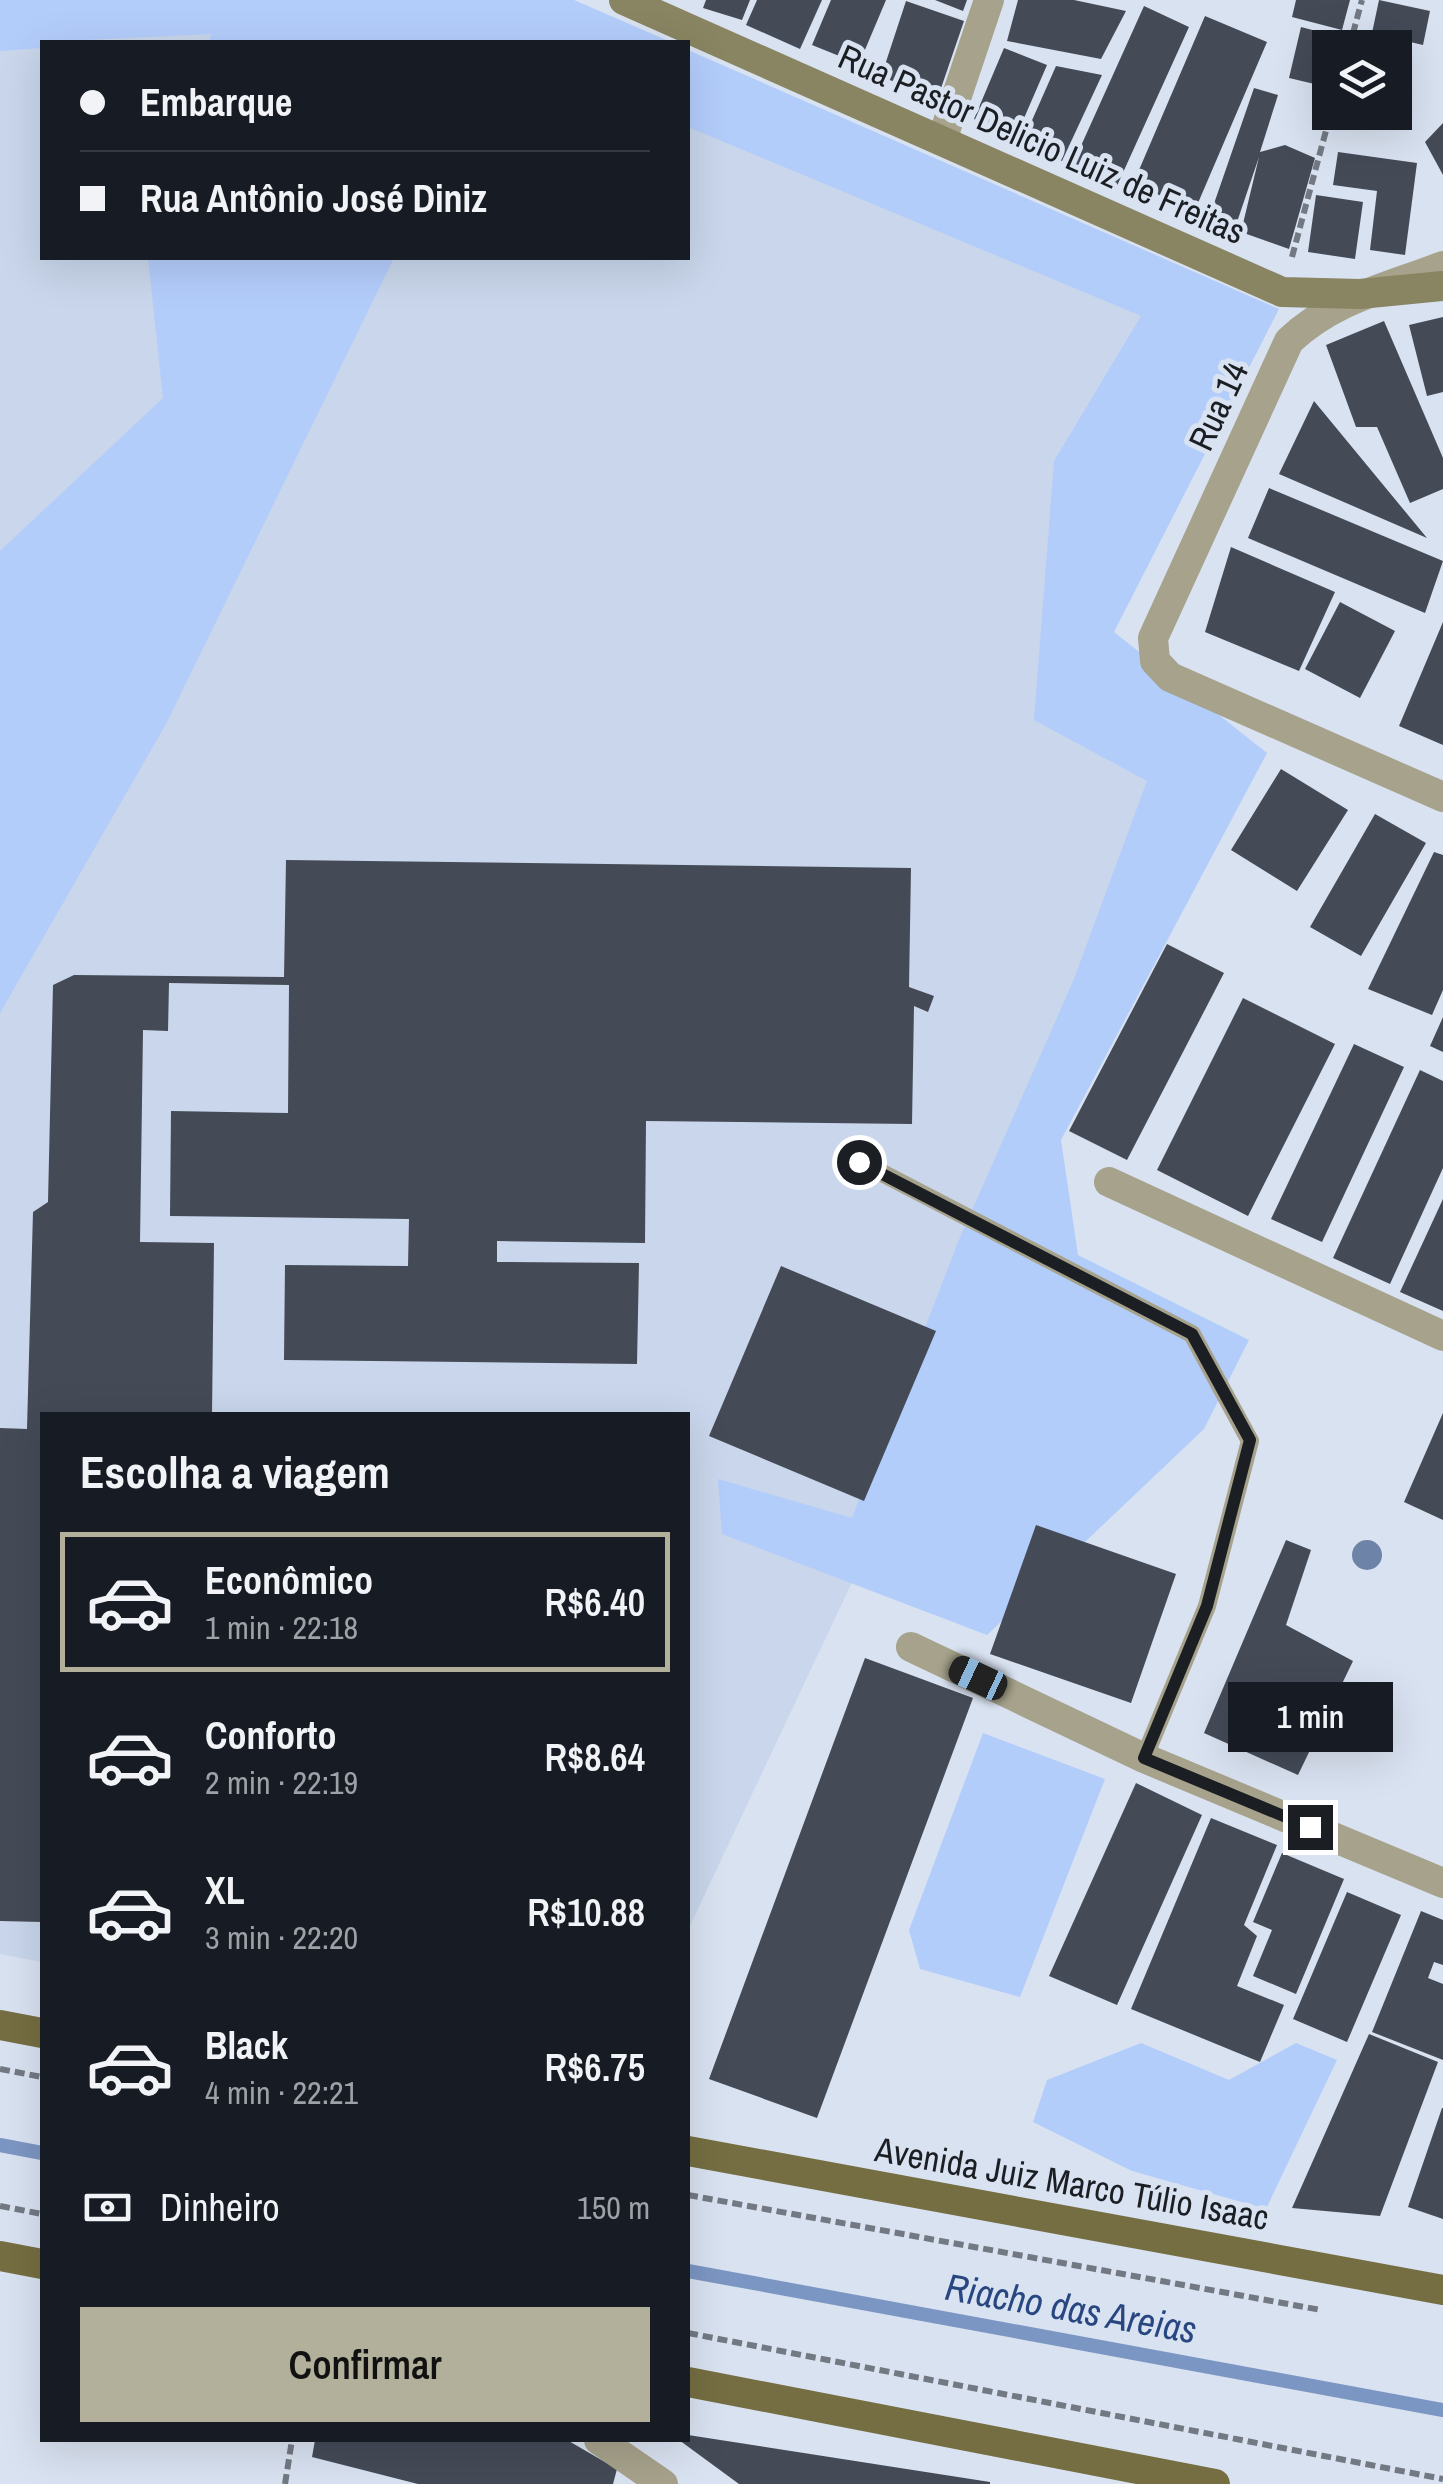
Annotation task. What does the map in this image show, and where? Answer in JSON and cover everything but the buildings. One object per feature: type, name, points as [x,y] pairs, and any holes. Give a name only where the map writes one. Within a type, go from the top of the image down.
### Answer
[{"type":"main road","points":[[0,2025],[40,2033]]},
{"type":"main road","name":"Avenida Juiz Marco Túlio Isaac","points":[[690,2151],[1443,2290]]},
{"type":"main road","points":[[0,2256],[40,2264]]},
{"type":"main road","points":[[690,2382],[1137,2477],[1214,2484]]},
{"type":"street","name":"Rua Pastor Delicio Luiz de Freitas","points":[[624,0],[1282,292],[1360,294],[1443,286]]},
{"type":"street","points":[[942,140],[989,0]]},
{"type":"street","name":"Rua 14","points":[[1443,266],[1360,294],[1289,341],[1152,638],[1155,661],[1170,677],[1443,797]]},
{"type":"street","points":[[1109,1182],[1443,1336]]},
{"type":"street","points":[[911,1647],[1144,1758],[1443,1882]]},
{"type":"street","points":[[602,2442],[663,2484]]},
{"type":"lane","points":[[859,1162],[1192,1334],[1250,1440],[1207,1606],[1144,1758]]},
{"type":"path","points":[[1354,30],[1362,0]]},
{"type":"path","points":[[1282,292],[1327,130]]},
{"type":"path","points":[[0,2069],[40,2077]]},
{"type":"path","points":[[690,2195],[1327,2312]]},
{"type":"path","points":[[0,2206],[40,2214]]},
{"type":"path","points":[[690,2333],[1443,2479]]},
{"type":"path","points":[[286,2484],[292,2442]]},
{"type":"shaded area","points":[[0,0],[574,0],[666,40],[210,40],[211,34],[40,40],[40,48],[0,51]]},
{"type":"shaded area","points":[[96,0],[608,40],[40,40],[40,260],[690,260],[690,66],[1265,311],[1041,632],[1238,764],[690,1926],[690,1412],[40,1412],[40,1962],[0,1954],[0,9]]},
{"type":"shaded area","points":[[690,51],[1279,309],[1114,632],[1267,753],[1061,1140],[1078,1255],[1249,1340],[1204,1429],[987,1635],[722,1534],[718,1479],[852,1518],[958,1242],[1074,979],[1147,781],[1034,720],[1054,461],[1141,316],[690,128]]},
{"type":"shaded area","points":[[148,260],[393,260],[166,724],[0,1013],[0,551],[163,398]]},
{"type":"shaded area","points":[[983,1733],[1105,1779],[1020,1997],[920,1969],[909,1930]]},
{"type":"shaded area","points":[[1141,2043],[1229,2080],[1296,2043],[1337,2060],[1266,2209],[1132,2171],[1033,2122],[1047,2080]]},
{"type":"waterway","name":"Riacho das Areias","points":[[0,2145],[40,2153]]},
{"type":"waterway","name":"Riacho das Areias","points":[[690,2271],[1443,2410]]},
{"type":"route","points":[[859,1162],[1192,1334],[1250,1440],[1207,1606],[1144,1758],[1310,1827]]}]
